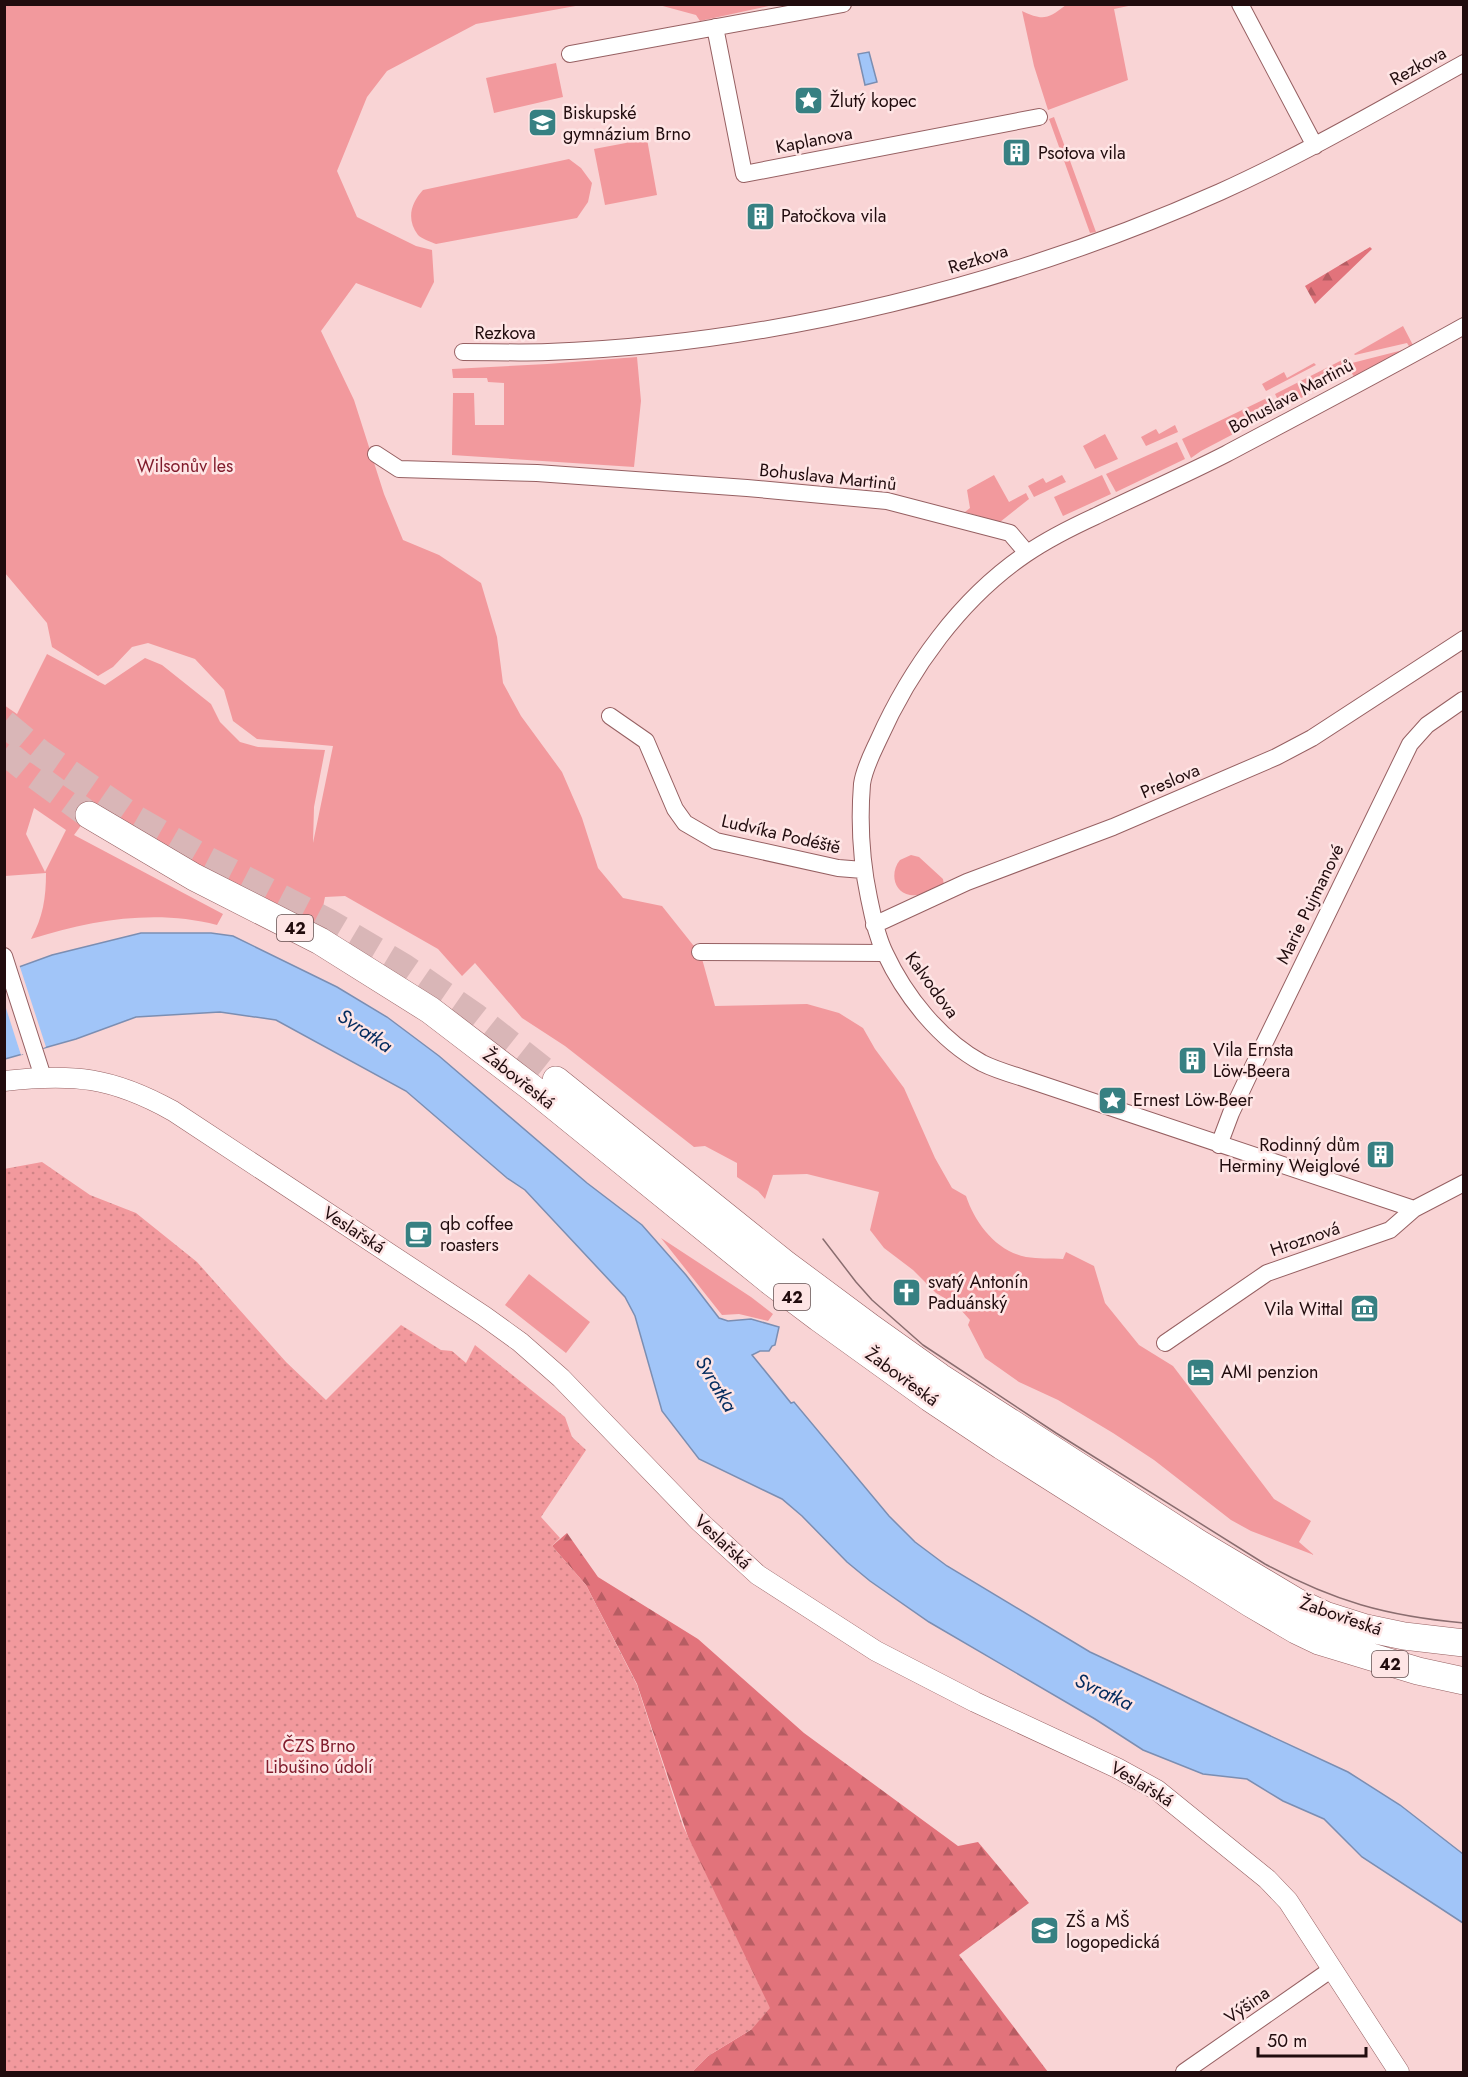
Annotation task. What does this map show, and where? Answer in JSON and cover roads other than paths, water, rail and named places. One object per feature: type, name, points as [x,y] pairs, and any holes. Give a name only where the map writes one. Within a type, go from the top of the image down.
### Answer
[{"type":"highway","name":"Žabovřeská","points":[[89,815],[194,877],[320,941],[392,985],[462,1034],[770,1281],[930,1398],[1240,1597],[1319,1641],[1418,1671],[1464,1680]]},
{"type":"highway","name":"Žabovřeská","points":[[556,1080],[784,1263],[870,1327],[940,1377],[1198,1543],[1297,1602],[1325,1614],[1366,1628],[1458,1644]]},
{"type":"highway","name":"42","points":[[1319,1641],[1404,1657],[1464,1665]]},
{"type":"street","points":[[570,54],[843,4]]},
{"type":"street","points":[[1237,6],[1251,18],[1315,146]]},
{"type":"street","name":"Kaplanova","points":[[715,27],[744,174],[1039,117]]},
{"type":"street","name":"Rezkova","points":[[463,352],[548,352],[639,346],[753,331],[869,308],[982,279],[1119,234],[1221,192],[1315,146],[1464,63]]},
{"type":"street","name":"Bohuslava Martinů","points":[[376,454],[399,469],[537,473],[887,501],[1010,533],[1027,553],[1060,533],[1224,455],[1464,326]]},
{"type":"street","name":"Kalvodova","points":[[1027,553],[999,574],[959,613],[924,659],[890,715],[867,765],[862,783],[863,870],[874,925],[885,953],[904,986],[925,1015],[952,1043],[984,1064],[1414,1209]]},
{"type":"street","name":"Preslova","points":[[874,925],[967,882],[1113,826],[1276,757],[1312,738],[1464,639]]},
{"type":"street","name":"Marie Pujmanové","points":[[1219,1145],[1248,1077],[1410,744],[1427,725],[1463,700]]},
{"type":"street","name":"Ludvíka Podéště","points":[[610,716],[646,741],[675,809],[685,823],[699,833],[716,840],[838,868],[863,870]]},
{"type":"street","points":[[700,952],[885,953]]},
{"type":"street","points":[[6,959],[43,1077]]},
{"type":"street","name":"Veslařská","points":[[4,1081],[68,1077],[106,1082],[155,1101],[484,1316],[520,1342],[561,1378],[699,1521],[758,1575],[876,1651],[975,1702],[1117,1768],[1157,1790],[1267,1879],[1288,1901],[1399,2073]]},
{"type":"street","name":"Hroznová","points":[[1165,1343],[1267,1273],[1390,1230],[1414,1209],[1464,1183]]},
{"type":"street","name":"Výšina","points":[[1184,2073],[1332,1969]]},
{"type":"water","points":[[869,52],[877,82],[865,85],[858,54]]},
{"type":"water","name":"Svratka","points":[[141,933],[211,933],[233,936],[337,987],[387,1017],[439,1056],[587,1183],[642,1225],[686,1275],[719,1318],[728,1321],[751,1319],[779,1327],[775,1345],[769,1351],[760,1351],[752,1355],[889,1516],[915,1542],[947,1566],[1090,1652],[1348,1772],[1400,1805],[1463,1854],[1463,1923],[1362,1857],[1324,1819],[1283,1801],[1247,1779],[1203,1774],[1143,1750],[1095,1719],[929,1622],[847,1562],[782,1499],[699,1459],[662,1411],[635,1316],[625,1297],[525,1190],[507,1178],[406,1091],[276,1020],[220,1012],[136,1017],[76,1039],[5,1059],[5,972],[52,955]]},
{"type":"tunnel","points":[[4,723],[39,752],[136,819],[204,858],[330,923],[404,967],[475,1016],[556,1080]]},
{"type":"tunnel","points":[[4,751],[89,815]]},
{"type":"tram line","points":[[823,1239],[872,1300],[923,1345],[1056,1433],[1265,1564],[1314,1588],[1361,1605],[1410,1616],[1464,1623]]},
{"type":"place","name":"Žlutý kopec","points":[[809,101]]},
{"type":"place","name":"Biskupské gymnázium Brno","points":[[542,123]]},
{"type":"place","name":"Psotova vila","points":[[1017,153]]},
{"type":"place","name":"Patočkova vila","points":[[760,216]]},
{"type":"place","name":"Vila Ernsta Löw-Beera","points":[[1192,1060]]},
{"type":"place","name":"Ernest Löw-Beer","points":[[1112,1100]]},
{"type":"place","name":"Rodinný dům Herminy Weiglové","points":[[1381,1155]]},
{"type":"place","name":"qb coffee roasters","points":[[419,1234]]},
{"type":"place","name":"svatý Antonín Paduánský","points":[[907,1292]]},
{"type":"place","name":"Vila Wittal","points":[[1364,1309]]},
{"type":"place","name":"AMI penzion","points":[[1200,1372]]},
{"type":"place","name":"ZŠ a MŠ logopedická","points":[[1045,1931]]},
{"type":"park label","name":"Wilsonův les","points":[[185,466]]},
{"type":"park label","name":"ČZS Brno Libušino údolí","points":[[319,1756]]}]
